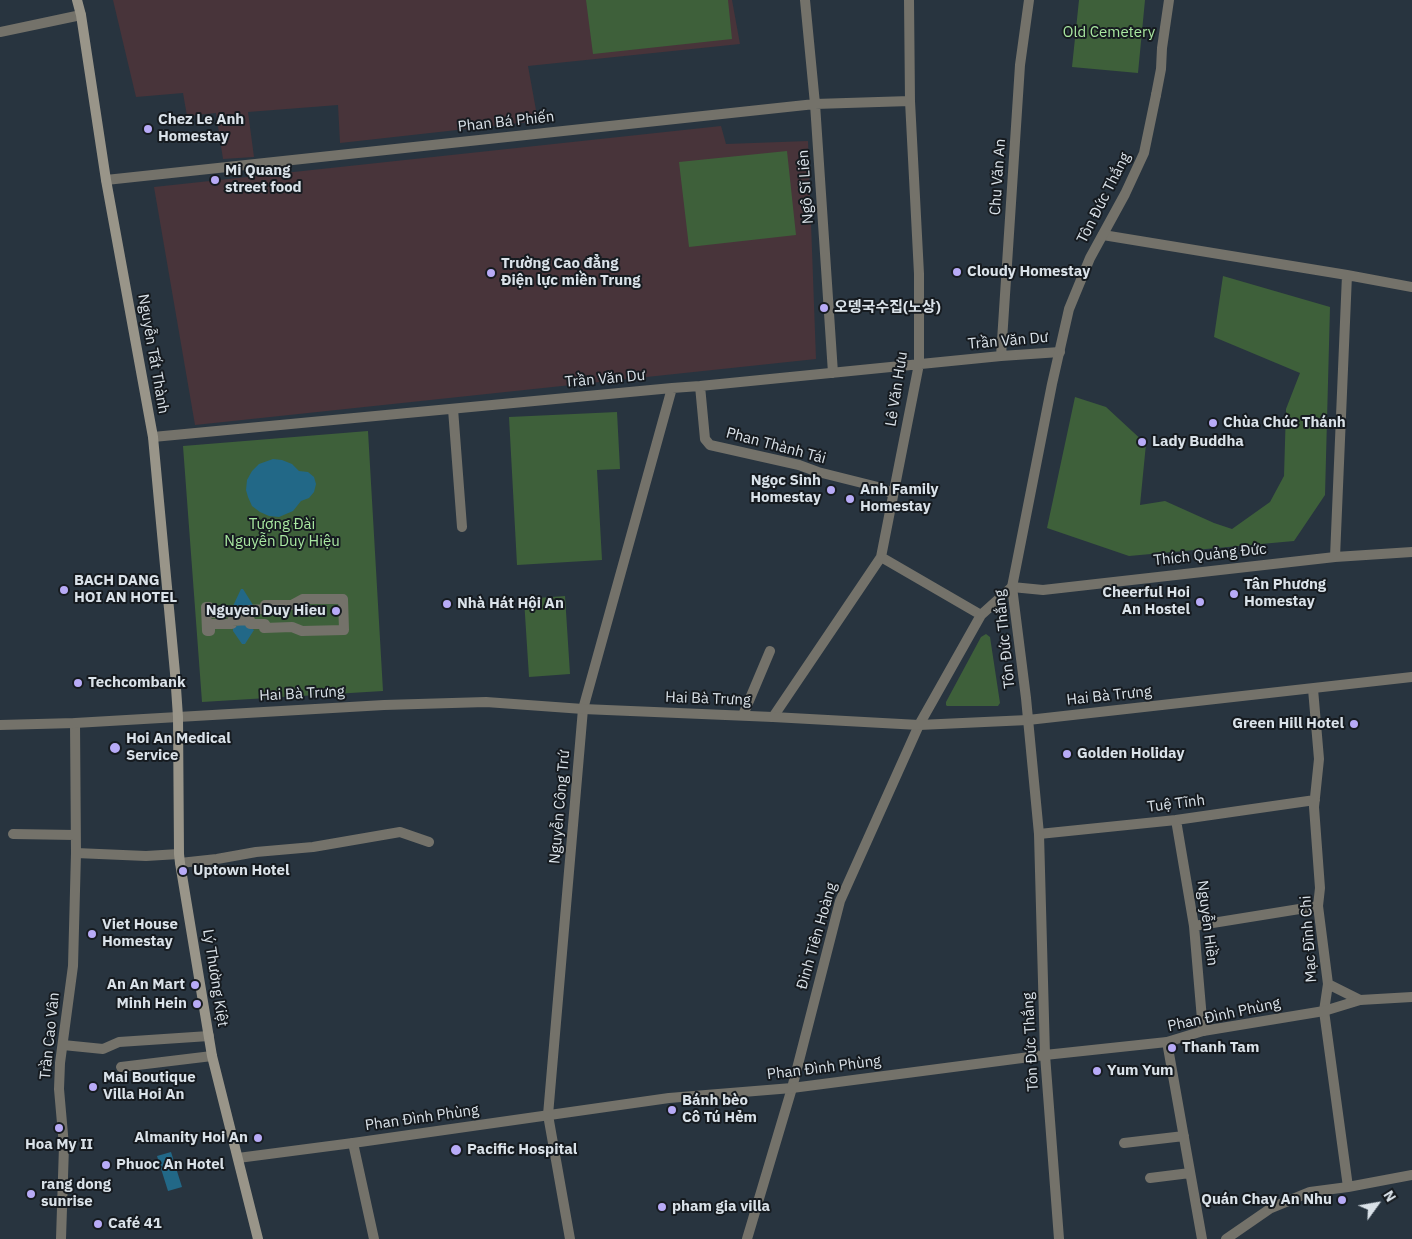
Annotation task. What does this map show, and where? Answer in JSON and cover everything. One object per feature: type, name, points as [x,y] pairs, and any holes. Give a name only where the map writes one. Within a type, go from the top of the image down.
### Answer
[{"type":"main road","name":"Nguyễn Tất Thành","points":[[77,0],[106,180],[152,437],[178,717]]},
{"type":"main road","name":"Lý Thường Kiệt","points":[[178,717],[180,859],[212,1056],[258,1239]]},
{"type":"street","name":"Ngô Sĩ Liên","points":[[804,0],[816,104],[833,373]]},
{"type":"street","name":"Lê Văn Hưu","points":[[773,717],[881,557],[919,364],[919,274],[910,101],[909,0]]},
{"type":"street","name":"Chu Văn An","points":[[1001,356],[1020,65],[1029,0]]},
{"type":"street","name":"Tôn Đức Thắng","points":[[1059,1239],[1046,1055],[1040,834],[1012,587],[1069,308],[1090,258],[1125,194],[1144,153],[1161,68],[1169,0]]},
{"type":"street","points":[[0,32],[81,16]]},
{"type":"street","name":"Phan Bá Phiến","points":[[106,180],[816,104],[910,101]]},
{"type":"street","points":[[1103,235],[1412,287]]},
{"type":"street","points":[[1335,557],[1347,275]]},
{"type":"street","name":"Trần Văn Dư","points":[[152,437],[1001,356],[1060,352]]},
{"type":"street","name":"Phan Thành Tái","points":[[700,386],[705,439],[710,444],[799,465],[818,472],[882,488],[893,494]]},
{"type":"street","name":"Nguyễn Công Trứ","points":[[570,1239],[548,1116],[583,709],[672,388]]},
{"type":"street","points":[[453,409],[462,527]]},
{"type":"street","name":"Thích Quảng Đức","points":[[1012,587],[1043,590],[1335,557],[1412,552]]},
{"type":"street","points":[[881,557],[982,615]]},
{"type":"street","name":"Đinh Tiên Hoàng","points":[[747,1239],[792,1088],[840,901],[919,725],[982,615],[1012,587]]},
{"type":"street","points":[[343,598],[344,630],[302,631],[292,627],[264,628],[264,624],[250,624],[250,620],[242,617],[249,614],[249,610],[265,609],[265,605],[292,605],[303,599],[343,598]]},
{"type":"street","points":[[743,716],[770,651]]},
{"type":"street","name":"Hai Bà Trưng","points":[[0,726],[76,724],[384,705],[486,702],[583,709],[919,725],[1028,720],[1412,677]]},
{"type":"street","name":"Mạc Đĩnh Chi","points":[[1312,689],[1319,759],[1315,800],[1320,888],[1318,906],[1328,984],[1324,1011],[1348,1186]]},
{"type":"street","name":"Trần Cao Vân","points":[[61,1239],[64,1146],[59,1089],[60,1063],[73,966],[76,853],[76,724]]},
{"type":"street","name":"Tuệ Tĩnh","points":[[1040,834],[1176,820],[1315,800]]},
{"type":"street","name":"Nguyễn Hiền","points":[[1176,820],[1194,926],[1203,1031]]},
{"type":"street","points":[[76,853],[180,859],[217,859],[256,852],[313,847],[400,832],[430,842]]},
{"type":"street","points":[[13,834],[75,836]]},
{"type":"street","points":[[1194,926],[1318,906]]},
{"type":"street","points":[[1328,984],[1360,1000]]},
{"type":"street","name":"Phan Đình Phùng","points":[[238,1158],[669,1098],[792,1088],[1046,1055],[1167,1042],[1203,1031],[1324,1011],[1360,1000],[1412,996]]},
{"type":"street","points":[[63,1045],[103,1049],[119,1042],[209,1036]]},
{"type":"street","points":[[1167,1042],[1202,1239]]},
{"type":"street","points":[[121,1067],[212,1056]]},
{"type":"street","points":[[1124,1143],[1184,1136]]},
{"type":"street","points":[[353,1143],[374,1239]]},
{"type":"street","points":[[1150,1178],[1190,1173]]},
{"type":"street","points":[[1226,1239],[1271,1208],[1310,1192],[1412,1175]]},
{"type":"shaded area","points":[[113,0],[732,0],[740,44],[528,66],[538,121],[340,143],[338,105],[248,112],[254,157],[223,159],[216,113],[187,116],[183,93],[136,97]]},
{"type":"shaded area","name":"Trường Cao đẳng Điện lực miền Trung","points":[[721,126],[726,144],[808,141],[816,359],[195,425],[154,187]]},
{"type":"green space","points":[[586,0],[728,0],[732,39],[593,54]]},
{"type":"green space","name":"Old Cemetery","points":[[1079,0],[1145,0],[1138,73],[1072,67]]},
{"type":"green space","points":[[787,151],[796,235],[689,247],[679,162]]},
{"type":"green space","points":[[1223,276],[1330,307],[1325,495],[1294,541],[1129,556],[1047,528],[1075,397],[1106,407],[1146,444],[1140,505],[1165,501],[1232,529],[1270,502],[1284,476],[1286,409],[1300,373],[1214,337]]},
{"type":"green space","points":[[617,412],[620,469],[597,470],[602,560],[517,565],[509,417]]},
{"type":"green space","name":"Tượng Đài Nguyễn Duy Hiệu","points":[[368,431],[383,691],[202,702],[183,446]]},
{"type":"green space","points":[[565,596],[570,674],[529,677],[524,599]]},
{"type":"green space","points":[[986,634],[990,637],[1000,703],[998,706],[947,706],[946,702],[981,637]]},
{"type":"water","points":[[273,459],[292,464],[299,471],[308,472],[314,477],[316,484],[314,492],[309,498],[301,501],[293,511],[279,517],[269,516],[252,506],[246,490],[247,480],[252,471],[259,464]]},
{"type":"water","points":[[241,589],[243,589],[253,605],[246,609],[247,625],[254,630],[245,644],[242,644],[233,631],[233,627],[237,626],[237,609],[234,609],[233,606]]},
{"type":"water","points":[[171,1152],[182,1187],[168,1191],[157,1156]]},
{"type":"place","name":"Chez Le Anh Homestay","points":[[148,129]]},
{"type":"place","name":"Mi Quang street food","points":[[215,180]]},
{"type":"place","name":"Cloudy Homestay","points":[[957,272]]},
{"type":"place","name":"Trường Cao đẳng Điện lực miền Trung","points":[[491,273]]},
{"type":"place","name":"오뎅국수집(노상)","points":[[824,308]]},
{"type":"place","name":"Chùa Chúc Thánh","points":[[1213,423]]},
{"type":"place","name":"Lady Buddha","points":[[1142,442]]},
{"type":"place","name":"Ngọc Sinh Homestay","points":[[831,490]]},
{"type":"place","name":"Anh Family Homestay","points":[[850,499]]},
{"type":"place","name":"BACH DANG HOI AN HOTEL","points":[[64,590]]},
{"type":"place","name":"Tân Phương Homestay","points":[[1234,594]]},
{"type":"place","name":"Cheerful Hoi An Hostel","points":[[1200,602]]},
{"type":"place","name":"Nhà Hát Hội An","points":[[447,604]]},
{"type":"place","name":"Nguyen Duy Hieu","points":[[336,611]]},
{"type":"place","name":"Techcombank","points":[[78,683]]},
{"type":"place","name":"Green Hill Hotel","points":[[1354,724]]},
{"type":"place","name":"Hoi An Medical Service","points":[[115,748]]},
{"type":"place","name":"Golden Holiday","points":[[1067,754]]},
{"type":"place","name":"Uptown Hotel","points":[[183,871]]},
{"type":"place","name":"Viet House Homestay","points":[[92,934]]},
{"type":"place","name":"An An Mart","points":[[195,985]]},
{"type":"place","name":"Minh Hein","points":[[197,1004]]},
{"type":"place","name":"Thanh Tam","points":[[1172,1048]]},
{"type":"place","name":"Yum Yum","points":[[1097,1071]]},
{"type":"place","name":"Mai Boutique Villa Hoi An","points":[[93,1087]]},
{"type":"place","name":"Bánh bèo Cô Tú Hẻm","points":[[672,1110]]},
{"type":"place","name":"Hoa My II","points":[[59,1128]]},
{"type":"place","name":"Almanity Hoi An","points":[[258,1138]]},
{"type":"place","name":"Pacific Hospital","points":[[456,1150]]},
{"type":"place","name":"Phuoc An Hotel","points":[[106,1165]]},
{"type":"place","name":"rang dong sunrise","points":[[31,1194]]},
{"type":"place","name":"Quán Chay An Nhu","points":[[1342,1200]]},
{"type":"place","name":"pham gia villa","points":[[662,1207]]},
{"type":"place","name":"Café 41","points":[[98,1224]]}]
